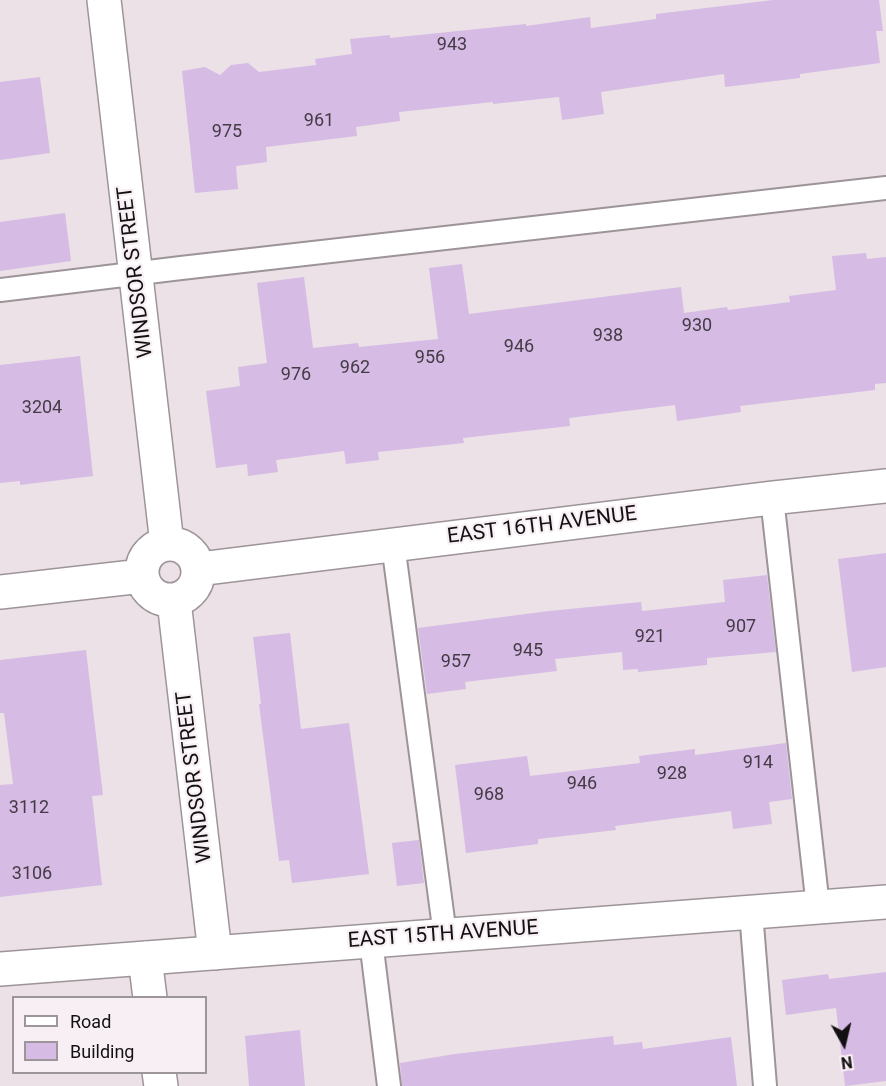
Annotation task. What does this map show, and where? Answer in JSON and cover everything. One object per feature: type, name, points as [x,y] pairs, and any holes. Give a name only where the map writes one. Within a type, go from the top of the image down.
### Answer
[{"type":"street","name":"WINDSOR STREET","points":[[104,0],[167,544]]},
{"type":"street","name":"EAST 16TH AVENUE","points":[[199,569],[886,486]]},
{"type":"street","points":[[167,544],[184,547],[192,553],[199,569],[195,586],[190,593],[174,601],[165,601],[150,592],[142,576],[145,558],[151,551],[167,544]]},
{"type":"street","points":[[0,592],[142,576]]},
{"type":"street","name":"WINDSOR STREET","points":[[174,601],[215,953]]},
{"type":"street","name":"EAST 15TH AVENUE","points":[[0,969],[886,902]]},
{"type":"street","points":[[145,958],[150,996]]},
{"type":"lane","points":[[0,290],[886,188]]},
{"type":"lane","points":[[772,498],[818,907]]},
{"type":"lane","points":[[393,544],[445,935]]},
{"type":"lane","points":[[751,912],[765,1086]]},
{"type":"lane","points":[[371,941],[389,1086]]},
{"type":"building","points":[[773,0],[879,0],[883,31],[876,31],[880,63],[800,74],[800,78],[725,87],[724,74],[601,92],[604,114],[562,120],[559,97],[399,112],[400,121],[356,127],[357,136],[266,147],[267,162],[236,166],[238,189],[195,193],[182,71],[205,67],[220,75],[231,65],[248,63],[259,72],[316,65],[315,59],[352,54],[350,39],[390,35],[390,38],[526,24],[526,26],[590,17],[591,28],[656,19],[656,14]]},
{"type":"building","points":[[40,77],[50,153],[0,160],[0,82]]},
{"type":"building","points":[[65,213],[71,261],[0,271],[0,222]]},
{"type":"building","points":[[866,253],[867,259],[886,257],[886,383],[875,384],[875,390],[740,406],[741,412],[677,421],[675,405],[569,418],[570,426],[463,438],[464,443],[378,452],[379,460],[346,464],[344,451],[276,460],[278,472],[248,476],[247,464],[216,468],[206,391],[240,386],[238,367],[267,363],[257,283],[304,277],[313,348],[358,343],[359,347],[438,339],[429,268],[462,264],[469,314],[681,287],[684,313],[790,302],[789,296],[836,290],[832,256]]},
{"type":"building","points":[[80,356],[93,476],[20,485],[20,481],[0,483],[0,365]]},
{"type":"building","points":[[886,553],[886,667],[852,672],[838,559]]},
{"type":"building","points":[[767,575],[776,652],[707,658],[707,665],[638,672],[638,669],[623,670],[622,652],[555,659],[557,671],[465,682],[466,689],[427,694],[418,628],[641,602],[642,611],[725,602],[723,580]]},
{"type":"building","points":[[290,633],[301,729],[349,723],[369,874],[292,883],[289,860],[279,861],[253,637]]},
{"type":"building","points":[[86,650],[103,795],[92,796],[102,885],[0,897],[0,785],[13,784],[4,713],[0,713],[0,660]]},
{"type":"building","points":[[786,743],[792,799],[769,802],[772,824],[733,829],[731,811],[615,826],[616,830],[538,839],[538,844],[466,853],[455,765],[527,756],[530,776],[640,763],[639,756],[695,749],[695,755]]},
{"type":"building","points":[[419,840],[424,883],[397,886],[392,843]]},
{"type":"building","points":[[886,972],[886,1081],[845,1086],[836,1008],[786,1015],[782,980],[828,974],[829,979]]},
{"type":"building","points":[[300,1030],[305,1086],[249,1086],[245,1036]]},
{"type":"building","points":[[613,1036],[614,1045],[642,1042],[643,1049],[731,1037],[737,1086],[402,1086],[400,1063],[455,1054]]}]
